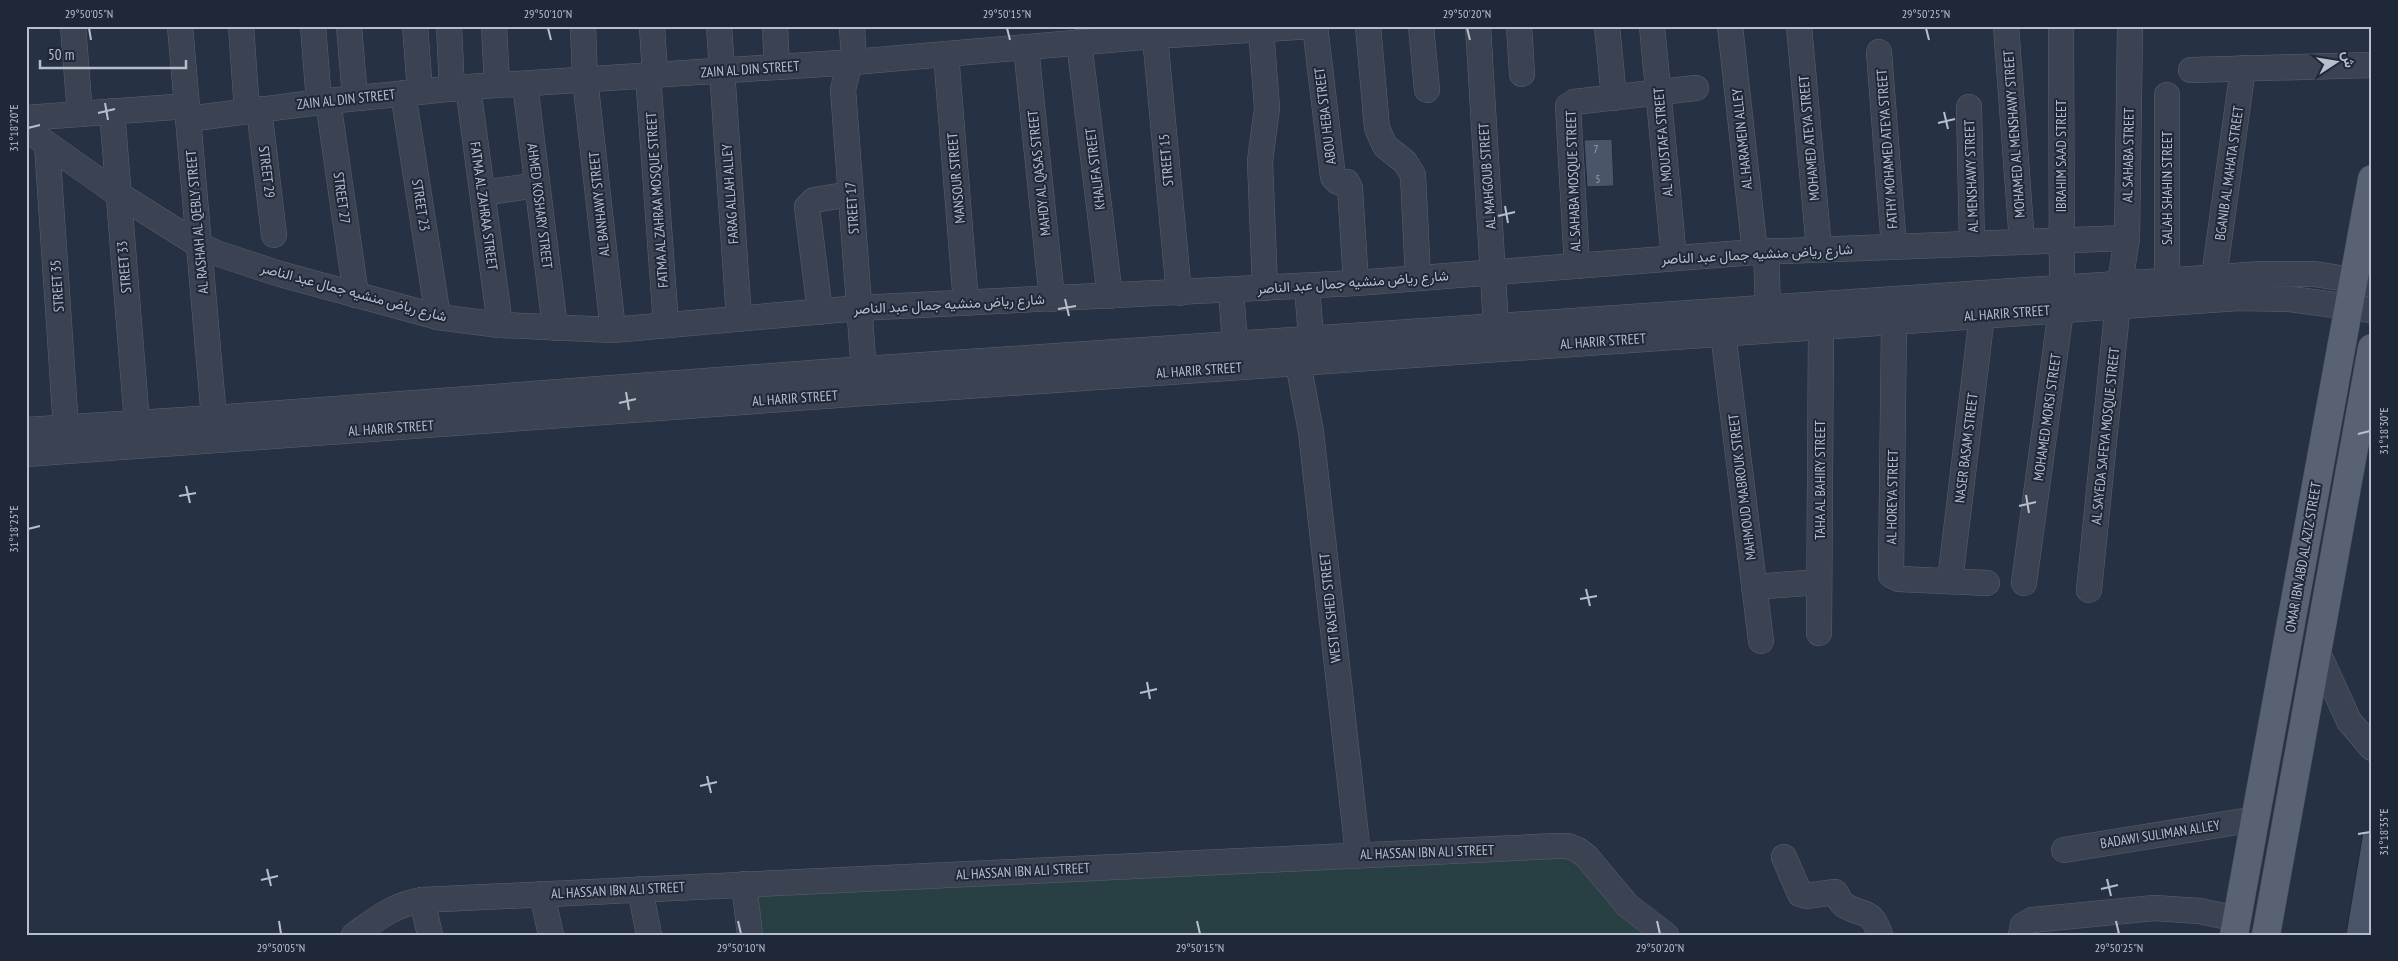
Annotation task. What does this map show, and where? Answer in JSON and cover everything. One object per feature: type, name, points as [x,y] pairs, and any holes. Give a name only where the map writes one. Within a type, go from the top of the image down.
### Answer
[{"type":"main road","name":"OMAR IBN ABD AL AZIZ STREET","points":[[2235,927],[2360,309],[2372,179]]},
{"type":"main road","points":[[2266,935],[2372,348]]},
{"type":"street","points":[[73,26],[80,114]]},
{"type":"street","name":"AL RASHAH AL QEBLY STREET","points":[[180,26],[214,418]]},
{"type":"street","name":"STREET 29","points":[[241,26],[274,234]]},
{"type":"street","name":"STREET 27","points":[[313,26],[356,295]]},
{"type":"street","points":[[350,26],[355,98]]},
{"type":"street","name":"STREET 23","points":[[415,26],[412,92],[438,317]]},
{"type":"street","name":"FATMA AL ZAHRAA STREET","points":[[449,26],[460,88],[483,193],[500,325]]},
{"type":"street","points":[[494,26],[497,85]]},
{"type":"street","name":"AL BANHAWY STREET","points":[[583,26],[585,79],[613,330]]},
{"type":"street","name":"FATMA AL ZAHRAA MOSQUE STREET","points":[[652,26],[651,75],[666,325]]},
{"type":"street","name":"FARAG ALLAH ALLEY","points":[[719,26],[739,319]]},
{"type":"street","points":[[775,26],[777,67]]},
{"type":"street","name":"STREET 17","points":[[852,26],[854,62],[848,70],[843,89],[865,381]]},
{"type":"street","name":"ZAIN AL DIN STREET","points":[[26,118],[112,111],[187,112],[253,110],[460,88],[854,62],[1026,47],[1079,42],[1154,31],[1308,26]]},
{"type":"street","name":"ABOU HEBA STREET","points":[[1308,26],[1333,177],[1338,182],[1347,182],[1350,188],[1356,283]]},
{"type":"street","points":[[1368,26],[1376,128],[1385,146],[1405,162],[1413,175],[1418,278]]},
{"type":"street","points":[[1421,26],[1427,90]]},
{"type":"street","name":"AL MAHGOUB STREET","points":[[1478,26],[1496,326]]},
{"type":"street","points":[[1519,26],[1522,74]]},
{"type":"street","points":[[1607,26],[1614,98]]},
{"type":"street","name":"AL MOUSTAFA STREET","points":[[1652,26],[1674,258]]},
{"type":"street","name":"AL HARAMEIN ALLEY","points":[[1730,26],[1768,307]]},
{"type":"street","name":"MOHAMED ATEYA STREET","points":[[1799,26],[1819,250]]},
{"type":"street","name":"MOHAMED AL MENSHAWY STREET","points":[[2006,26],[2022,242]]},
{"type":"street","name":"IBRAHIM SAAD STREET","points":[[2061,26],[2062,298]]},
{"type":"street","name":"AL SAHABA STREET","points":[[2120,294],[2127,238],[2130,26]]},
{"type":"street","points":[[1261,29],[1267,108],[1260,161],[1265,288]]},
{"type":"street","name":"STREET 15","points":[[1154,31],[1179,293]]},
{"type":"street","name":"KHALIFA STREET","points":[[1079,42],[1110,296]]},
{"type":"street","name":"MAHDY AL QASAS STREET","points":[[1026,47],[1052,299]]},
{"type":"street","name":"FATHY MOHAMED ATEYA STREET","points":[[1879,52],[1894,247]]},
{"type":"street","name":"MANSOUR STREET","points":[[946,54],[966,303]]},
{"type":"street","points":[[2191,70],[2372,65]]},
{"type":"street","name":"BGANIB AL MAHATA STREET","points":[[2214,277],[2244,68]]},
{"type":"street","name":"AHMED KOSHARY STREET","points":[[525,84],[555,328]]},
{"type":"street","name":"AL SAHABA MOSQUE STREET","points":[[1577,266],[1568,108],[1572,103],[1696,88]]},
{"type":"street","name":"SALAH SHAHIN STREET","points":[[2167,95],[2167,280]]},
{"type":"street","name":"AL MENSHAWY STREET","points":[[1968,107],[1972,244]]},
{"type":"street","name":"STREET 33","points":[[112,111],[137,423]]},
{"type":"street","name":"شارع رياض منشيه جمال عبد الناصر","points":[[26,129],[118,194],[199,245],[280,274],[438,317],[500,325],[555,328],[613,330],[860,308],[1356,283],[1761,252],[2127,238]]},
{"type":"street","name":"STREET 35","points":[[47,144],[66,437]]},
{"type":"street","points":[[483,193],[537,185]]},
{"type":"street","points":[[820,312],[807,207],[814,200],[851,194]]},
{"type":"street","points":[[2290,299],[2295,297],[2299,289],[2299,280],[2294,273]]},
{"type":"street","name":"AL HARIR STREET","points":[[2120,294],[2167,280],[2294,273],[2363,282]]},
{"type":"street","points":[[1307,286],[1311,338]]},
{"type":"street","points":[[1231,290],[1235,344]]},
{"type":"street","name":"AL HARIR STREET","points":[[1188,359],[1235,344],[1768,307],[2062,298],[2120,294],[2290,299],[2360,309]]},
{"type":"street","name":"AL SAYEDA SAFEYA MOSQUE STREET","points":[[2089,590],[2120,294]]},
{"type":"street","name":"AL HARIR STREET","points":[[26,430],[66,437],[1188,359],[1298,363],[1982,315],[2062,298]]},
{"type":"street","name":"MOHAMED MORSI STREET","points":[[2024,583],[2062,298]]},
{"type":"street","name":"NASER BASAM STREET","points":[[1950,582],[1982,315]]},
{"type":"street","name":"AL HOREYA STREET","points":[[1894,321],[1891,575],[1899,579],[1987,583]]},
{"type":"street","name":"TAHA AL BAHIRY STREET","points":[[1819,633],[1821,326]]},
{"type":"street","name":"MAHMOUD MABROUK STREET","points":[[1723,333],[1761,641]]},
{"type":"street","name":"WEST RASHED STREET","points":[[1298,363],[1311,432],[1358,854]]},
{"type":"street","name":"AL HARIR STREET","points":[[26,454],[66,437],[137,423],[632,399]]},
{"type":"street","points":[[1754,587],[1819,582]]},
{"type":"street","points":[[2318,653],[2349,721],[2372,748]]},
{"type":"street","name":"BADAWI SULIMAN ALLEY","points":[[2064,850],[2256,819]]},
{"type":"street","name":"AL HASSAN IBN ALI STREET","points":[[354,935],[390,908],[422,900],[1358,854],[1568,846],[1578,850],[1587,857],[1628,906],[1666,935]]},
{"type":"street","points":[[1784,857],[1800,894],[1806,896],[1835,892],[1844,906],[1866,913],[1874,922],[1880,935]]},
{"type":"street","points":[[744,884],[750,935]]},
{"type":"street","points":[[640,889],[649,935]]},
{"type":"street","points":[[542,894],[550,935]]},
{"type":"street","points":[[422,900],[430,935]]},
{"type":"street","points":[[2021,935],[2023,925],[2032,920],[2154,908],[2200,911],[2235,927]]},
{"type":"green space","points":[[1586,853],[1677,935],[760,935],[758,888]]},
{"type":"building","points":[[1612,139],[1614,186],[1587,187],[1584,140]]},
{"type":"building","points":[[2363,832],[2372,832],[2372,935],[2346,935]]}]
